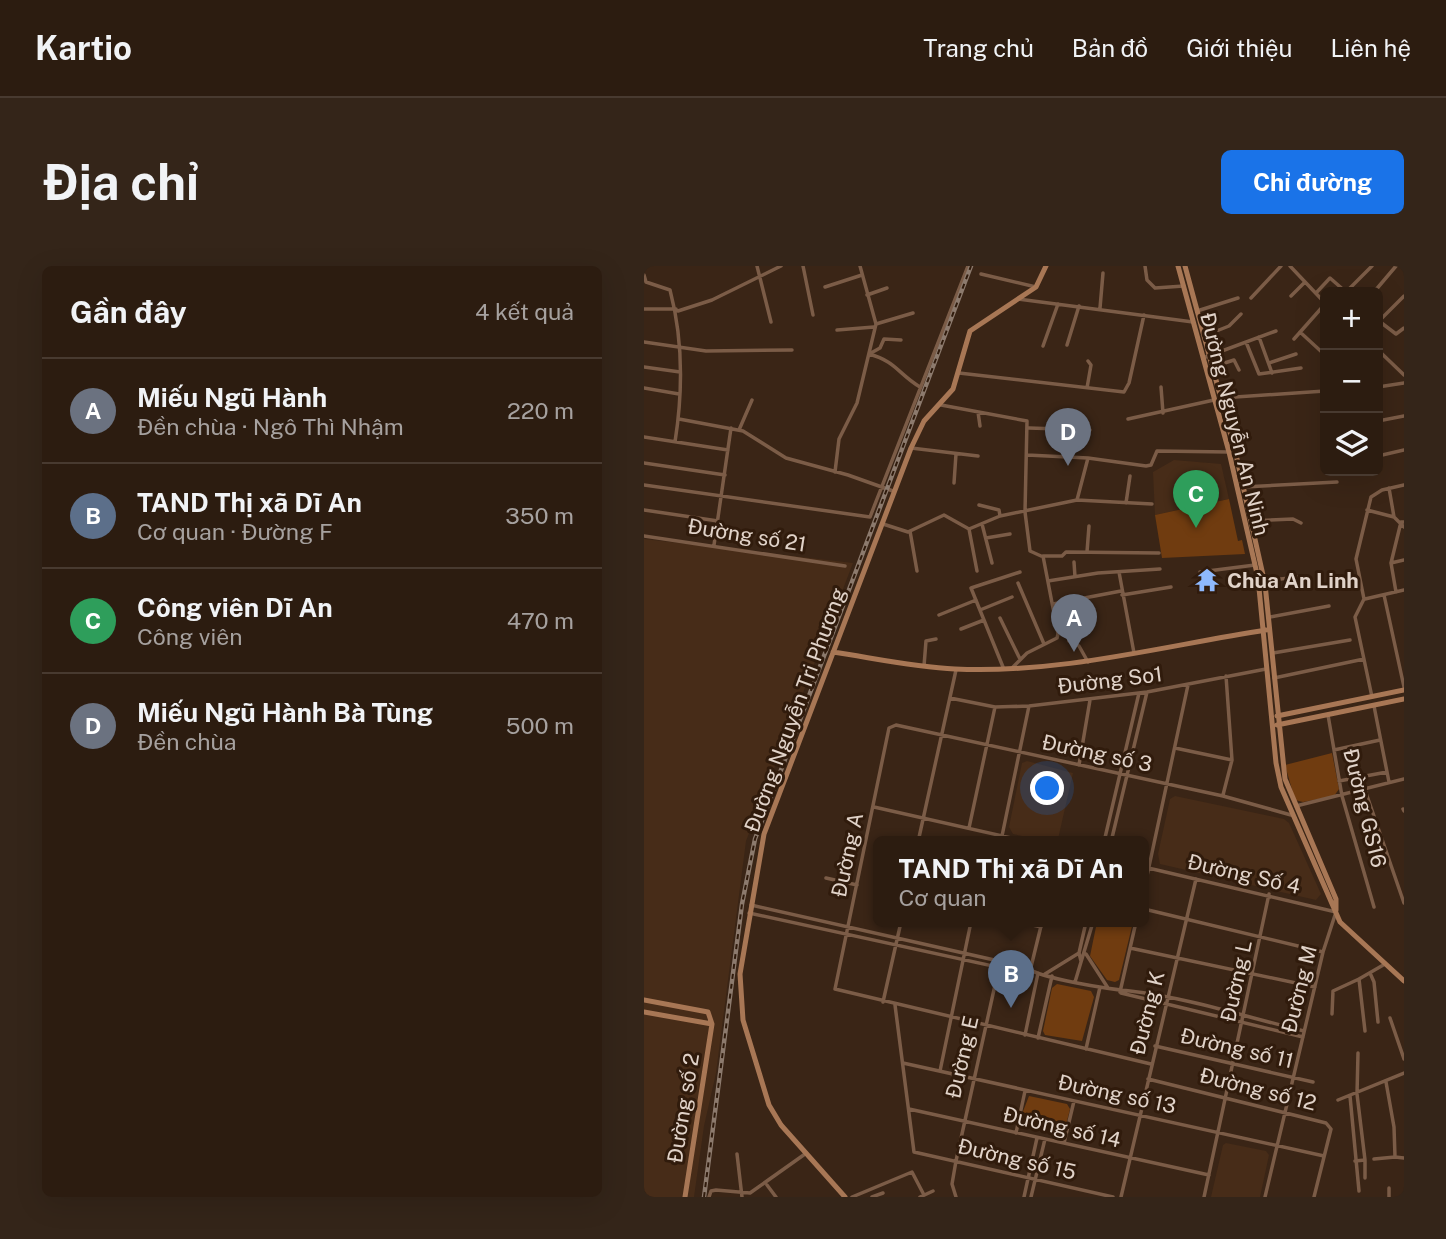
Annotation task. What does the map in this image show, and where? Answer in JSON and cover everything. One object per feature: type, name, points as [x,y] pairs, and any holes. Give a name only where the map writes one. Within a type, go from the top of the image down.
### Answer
[{"type":"main road","points":[[1036,287],[1046,266]]},
{"type":"main road","name":"Đường Nguyễn An Ninh","points":[[1178,266],[1232,451],[1258,564],[1268,629],[1276,725],[1291,807]]},
{"type":"main road","points":[[1185,266],[1218,399]]},
{"type":"main road","name":"Đường Nguyễn Tri Phương","points":[[845,1197],[805,1154],[769,1105],[744,1027],[739,981],[764,834],[893,491],[924,421],[953,389],[970,331],[1036,287]]},
{"type":"main road","points":[[1232,451],[1264,581],[1273,653],[1271,668]]},
{"type":"main road","points":[[833,652],[957,669],[1013,667],[1088,662],[1268,629]]},
{"type":"main road","points":[[1275,717],[1404,689]]},
{"type":"main road","points":[[1372,697],[1374,705]]},
{"type":"main road","points":[[1276,725],[1404,699]]},
{"type":"main road","points":[[1326,706],[1328,715]]},
{"type":"main road","points":[[1291,807],[1291,815],[1344,928],[1404,981]]},
{"type":"main road","points":[[1291,807],[1336,900],[1336,912]]},
{"type":"main road","points":[[644,1000],[708,1012],[712,1024],[644,1012]]},
{"type":"main road","points":[[671,1017],[673,1006]]},
{"type":"main road","name":"Đường số 2","points":[[685,1197],[712,1024]]},
{"type":"street","points":[[757,266],[771,322]]},
{"type":"street","points":[[644,309],[677,310],[712,300],[781,266]]},
{"type":"street","points":[[803,266],[813,315]]},
{"type":"street","points":[[835,472],[839,439],[857,403],[875,326],[860,266]]},
{"type":"street","points":[[644,485],[870,517],[968,266]]},
{"type":"street","points":[[1145,266],[1147,280],[1155,288],[1184,286]]},
{"type":"street","points":[[1251,298],[1281,266]]},
{"type":"street","points":[[1298,266],[1292,268],[1320,297]]},
{"type":"street","points":[[1316,293],[1330,278],[1346,292],[1372,266]]},
{"type":"street","points":[[1378,287],[1396,266]]},
{"type":"street","points":[[1100,308],[1103,273]]},
{"type":"street","points":[[981,274],[1036,287]]},
{"type":"street","points":[[644,275],[646,282],[670,290],[677,310],[680,372],[679,419],[675,442]]},
{"type":"street","points":[[825,287],[862,275]]},
{"type":"street","points":[[1292,296],[1305,282]]},
{"type":"street","points":[[867,295],[887,288]]},
{"type":"street","points":[[1383,316],[1404,296]]},
{"type":"street","points":[[1198,311],[1238,298]]},
{"type":"street","points":[[1018,299],[1193,322]]},
{"type":"street","points":[[1043,346],[1058,304]]},
{"type":"street","points":[[1067,345],[1079,306]]},
{"type":"street","points":[[1294,339],[1320,309]]},
{"type":"street","points":[[837,330],[875,326],[913,313]]},
{"type":"street","points":[[1204,336],[1229,326],[1241,314]]},
{"type":"street","points":[[959,373],[1126,390],[1144,315]]},
{"type":"street","points":[[1383,325],[1395,334],[1404,328]]},
{"type":"street","points":[[1206,357],[1276,331]]},
{"type":"street","points":[[1300,332],[1320,350]]},
{"type":"street","points":[[1259,337],[1272,373]]},
{"type":"street","points":[[869,354],[880,348],[884,339],[901,340]]},
{"type":"street","points":[[644,342],[706,351],[792,350]]},
{"type":"street","points":[[1246,342],[1259,374],[1301,368]]},
{"type":"street","points":[[869,354],[891,361],[920,387]]},
{"type":"street","points":[[1269,363],[1296,354]]},
{"type":"street","points":[[1383,356],[1404,375]]},
{"type":"street","points":[[1212,367],[1234,360],[1239,370]]},
{"type":"street","points":[[1087,388],[1091,365],[1088,361]]},
{"type":"street","points":[[644,367],[680,372]]},
{"type":"street","points":[[1383,386],[1404,383]]},
{"type":"street","points":[[1161,387],[1163,413]]},
{"type":"street","points":[[644,388],[679,394]]},
{"type":"street","points":[[1128,419],[1218,399],[1320,391]]},
{"type":"street","points":[[739,430],[752,400]]},
{"type":"street","points":[[941,405],[1027,421],[1029,428],[1025,512],[1030,551],[1041,556]]},
{"type":"street","points":[[978,412],[980,426]]},
{"type":"street","points":[[1383,420],[1404,416]]},
{"type":"street","points":[[679,419],[739,430],[786,458],[893,491]]},
{"type":"street","points":[[714,545],[731,428]]},
{"type":"street","points":[[1029,428],[1090,430]]},
{"type":"street","points":[[644,437],[728,450]]},
{"type":"street","points":[[911,448],[978,456]]},
{"type":"street","points":[[1027,454],[1088,458],[1146,466],[1151,465],[1157,450],[1232,451]]},
{"type":"street","points":[[1383,455],[1404,450]]},
{"type":"street","points":[[954,483],[956,454]]},
{"type":"street","points":[[1077,500],[1088,458]]},
{"type":"street","points":[[644,463],[725,475]]},
{"type":"street","points":[[1126,503],[1130,476]]},
{"type":"street","points":[[1243,487],[1337,482]]},
{"type":"street","points":[[1372,697],[1355,617],[1364,599],[1356,559],[1372,495],[1404,485]]},
{"type":"street","points":[[1389,488],[1394,517]]},
{"type":"street","points":[[969,529],[1000,516],[1077,500],[1152,504]]},
{"type":"street","points":[[979,505],[999,510],[1000,516]]},
{"type":"street","points":[[644,510],[718,521]]},
{"type":"street","points":[[1367,510],[1394,517],[1403,523],[1391,563],[1396,592]]},
{"type":"street","points":[[881,524],[910,531],[944,515],[969,529],[977,571]]},
{"type":"street","points":[[1251,521],[1293,519],[1301,523]]},
{"type":"street","points":[[982,524],[992,563]]},
{"type":"street","points":[[1087,552],[1089,526]]},
{"type":"street","points":[[910,531],[917,571]]},
{"type":"street","points":[[986,538],[1010,534]]},
{"type":"street","name":"Đường số 21","points":[[644,536],[845,566]]},
{"type":"street","points":[[1013,667],[1020,659],[1057,638],[1043,556],[1087,552],[1159,553]]},
{"type":"street","points":[[1391,563],[1404,560]]},
{"type":"street","points":[[1074,562],[1075,577]]},
{"type":"street","points":[[1200,572],[1258,564]]},
{"type":"street","points":[[1048,581],[1160,569]]},
{"type":"street","points":[[971,588],[1020,572]]},
{"type":"street","points":[[1119,572],[1134,654]]},
{"type":"street","points":[[1264,581],[1298,577]]},
{"type":"street","points":[[968,582],[1003,667]]},
{"type":"street","points":[[1018,583],[1044,644]]},
{"type":"street","points":[[1053,604],[1171,587]]},
{"type":"street","points":[[1364,599],[1404,590]]},
{"type":"street","points":[[1384,595],[1404,689]]},
{"type":"street","points":[[980,610],[1012,597]]},
{"type":"street","points":[[939,615],[976,600]]},
{"type":"street","points":[[1270,617],[1329,606]]},
{"type":"street","points":[[1000,618],[1020,659]]},
{"type":"street","points":[[961,629],[984,620]]},
{"type":"street","points":[[924,666],[926,641],[936,639]]},
{"type":"street","points":[[1273,653],[1350,640]]},
{"type":"street","points":[[1069,641],[1079,646],[1088,662]]},
{"type":"street","points":[[1272,678],[1364,659]]},
{"type":"street","name":"Đường So1","points":[[950,698],[995,707],[1029,706],[1147,692],[1271,668]]},
{"type":"street","points":[[919,836],[957,669]]},
{"type":"street","points":[[1223,796],[1231,760],[1226,676]]},
{"type":"street","points":[[1149,859],[1188,685]]},
{"type":"street","points":[[1106,836],[1147,692]]},
{"type":"street","points":[[1112,836],[1139,693]]},
{"type":"street","points":[[1079,765],[1090,700]]},
{"type":"street","points":[[1374,705],[1390,783]]},
{"type":"street","points":[[874,807],[1002,836],[1029,706]]},
{"type":"street","points":[[969,828],[995,707]]},
{"type":"street","name":"Đường GS16","points":[[1328,715],[1342,796],[1374,907]]},
{"type":"street","name":"Đường số 3","points":[[896,725],[1223,796],[1291,815]]},
{"type":"street","name":"Đường A","points":[[883,1002],[841,992],[835,989],[834,982],[848,929],[889,728],[896,725]]},
{"type":"street","points":[[1334,750],[1380,740]]},
{"type":"street","points":[[1175,748],[1231,760]]},
{"type":"street","points":[[1339,781],[1387,772]]},
{"type":"street","points":[[1291,807],[1404,779]]},
{"type":"street","points":[[1365,790],[1404,903]]},
{"type":"street","name":"Đường Số 4","points":[[1149,868],[1269,894],[1336,912]]},
{"type":"street","points":[[826,878],[857,885]]},
{"type":"street","name":"Đường K","points":[[1121,1197],[1196,878]]},
{"type":"street","name":"Đường L","points":[[1204,1197],[1269,894]]},
{"type":"street","points":[[751,905],[896,942]]},
{"type":"street","points":[[1149,910],[1323,952]]},
{"type":"street","name":"Đường M","points":[[1265,1197],[1323,952],[1336,912]]},
{"type":"street","points":[[749,913],[1000,964],[1025,973],[1030,971],[1044,974],[1109,989],[1164,1006],[1303,1037]]},
{"type":"street","points":[[900,927],[883,1002],[1151,1064]]},
{"type":"street","points":[[940,1072],[970,927]]},
{"type":"street","points":[[1030,971],[1041,927]]},
{"type":"street","points":[[1081,961],[1079,953],[1085,927]]},
{"type":"street","points":[[1075,982],[1086,954],[1092,927]]},
{"type":"street","points":[[1119,992],[1135,927]]},
{"type":"street","points":[[1130,948],[1315,987]]},
{"type":"street","points":[[1044,974],[1079,953]]},
{"type":"street","points":[[1086,954],[1109,989]]},
{"type":"street","name":"Đường E","points":[[956,1197],[952,1184],[956,1161],[1000,964]]},
{"type":"street","points":[[1332,1014],[1333,991],[1385,964]]},
{"type":"street","points":[[1025,1035],[1038,973]]},
{"type":"street","points":[[1370,973],[1374,982],[1378,1022]]},
{"type":"street","points":[[1038,1038],[1052,976]]},
{"type":"street","points":[[1359,979],[1365,1031]]},
{"type":"street","points":[[1086,1049],[1100,987]]},
{"type":"street","points":[[1119,992],[1166,999],[1304,1031]]},
{"type":"street","points":[[895,1004],[909,1109]]},
{"type":"street","points":[[1391,1018],[1404,1059]]},
{"type":"street","name":"Đường số 11","points":[[1155,1046],[1313,1082]]},
{"type":"street","points":[[1357,1053],[1357,1094],[1366,1178]]},
{"type":"street","name":"Đường số 13","points":[[903,1063],[1324,1156]]},
{"type":"street","points":[[1338,1100],[1404,1073]]},
{"type":"street","name":"Đường số 12","points":[[1148,1079],[1329,1125],[1331,1129],[1324,1156]]},
{"type":"street","points":[[1386,1082],[1394,1127],[1395,1157]]},
{"type":"street","points":[[1016,1133],[1025,1090]]},
{"type":"street","points":[[1350,1096],[1359,1191]]},
{"type":"street","points":[[1065,1143],[1074,1101]]},
{"type":"street","name":"Đường số 14","points":[[909,1109],[1209,1175]]},
{"type":"street","name":"Đường số 15","points":[[909,1109],[914,1152],[1113,1197]]},
{"type":"street","points":[[1024,1197],[1037,1138]]},
{"type":"street","points":[[1031,1197],[1045,1139]]},
{"type":"street","points":[[737,1154],[742,1195]]},
{"type":"street","points":[[709,1197],[711,1191],[716,1190],[750,1194],[805,1154]]},
{"type":"street","points":[[1314,1197],[1324,1156]]},
{"type":"street","points":[[1374,1159],[1404,1158]]},
{"type":"street","points":[[1355,1161],[1365,1160]]},
{"type":"street","points":[[852,1197],[912,1172],[922,1196],[933,1191]]},
{"type":"street","points":[[766,1184],[776,1197]]},
{"type":"street","points":[[1389,1188],[1389,1197]]},
{"type":"street","points":[[872,1197],[883,1193]]},
{"type":"shaded area","points":[[1174,460],[1221,464],[1229,499],[1155,515],[1153,472]]},
{"type":"shaded area","points":[[1229,499],[1238,541],[1242,540],[1245,554],[1162,558],[1155,515]]},
{"type":"shaded area","points":[[644,539],[853,563],[746,841],[716,1073],[704,1126],[694,1197],[644,1197]]},
{"type":"shaded area","points":[[1332,753],[1339,789],[1334,796],[1303,802],[1295,800],[1285,765]]},
{"type":"shaded area","points":[[1027,761],[1073,773],[1059,836],[1022,836],[1013,834],[1009,827],[1022,763]]},
{"type":"shaded area","points":[[1175,796],[1284,819],[1289,823],[1321,894],[1316,900],[1160,864],[1158,854],[1170,799]]},
{"type":"shaded area","points":[[1096,927],[1132,927],[1119,980],[1107,980],[1090,956]]},
{"type":"shaded area","points":[[1057,984],[1091,991],[1094,997],[1082,1041],[1045,1035],[1043,1031],[1052,988]]},
{"type":"shaded area","points":[[1029,1096],[1067,1104],[1070,1109],[1066,1125],[1060,1127],[1024,1118],[1022,1114]]},
{"type":"shaded area","points":[[1226,1143],[1266,1151],[1269,1155],[1260,1197],[1211,1197],[1223,1145]]},
{"type":"railway","points":[[704,1197],[742,904],[755,839],[971,266]]},
{"type":"place","name":"Miếu Ngũ Hành Bà Tùng","points":[[1068,466]]},
{"type":"place","name":"Công viên Dĩ An","points":[[1196,528]]},
{"type":"place","name":"Chùa An Linh","points":[[1207,580]]},
{"type":"place","name":"Miếu Ngũ Hành","points":[[1074,652]]},
{"type":"place","name":"TAND Thị xã Dĩ An","points":[[1011,1008]]}]
